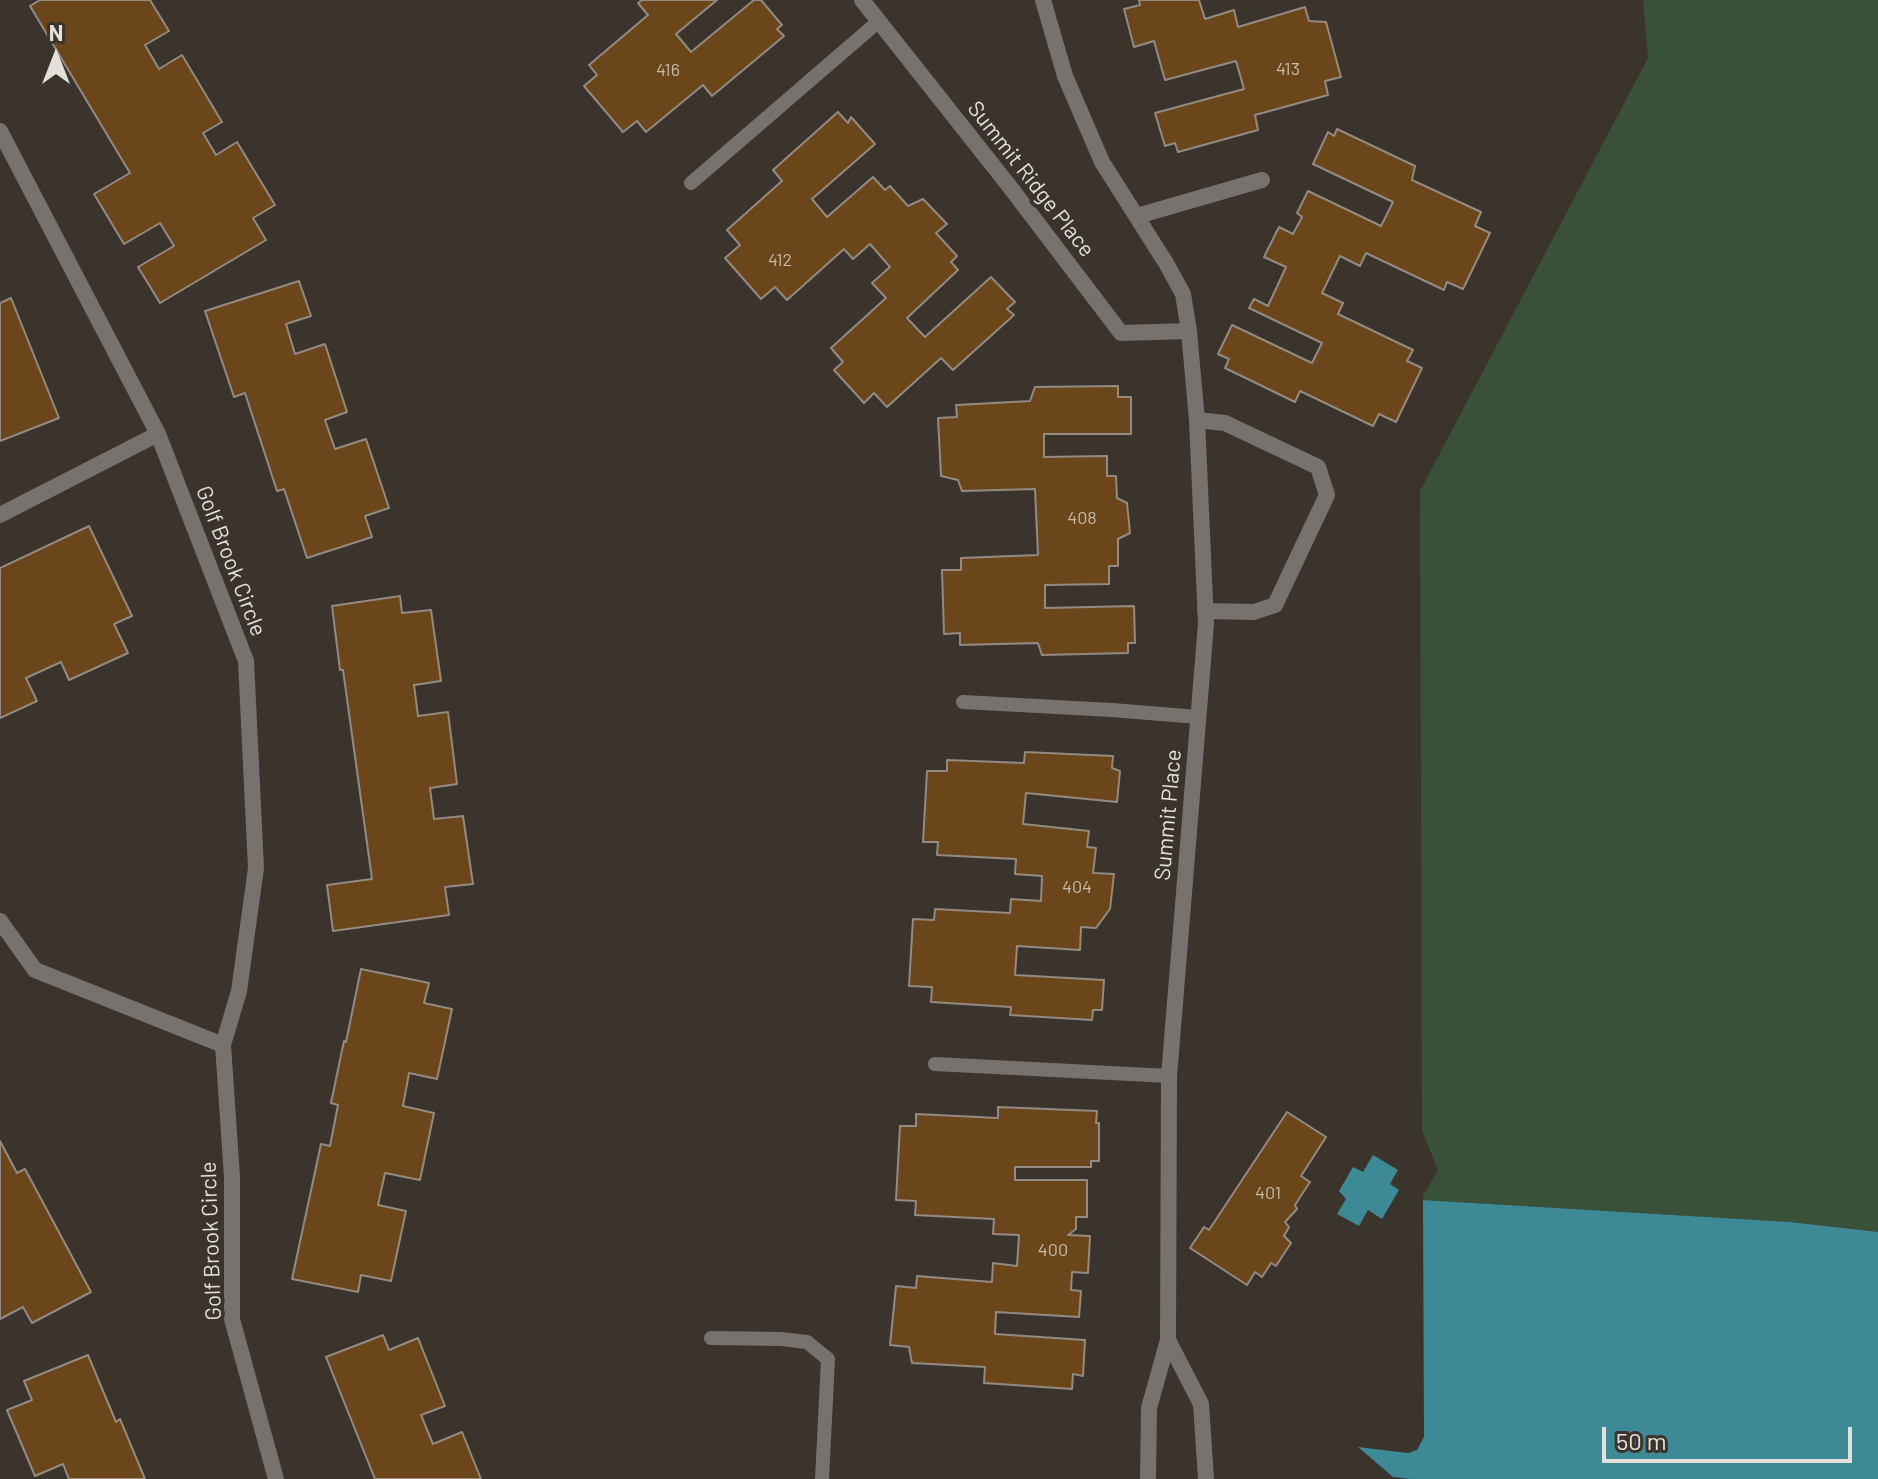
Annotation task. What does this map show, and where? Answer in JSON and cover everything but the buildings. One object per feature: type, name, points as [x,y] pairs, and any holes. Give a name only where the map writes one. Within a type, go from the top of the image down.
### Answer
[{"type":"street","name":"Summit Ridge Place","points":[[862,0],[1121,333],[1189,331]]},
{"type":"street","points":[[1043,0],[1065,76],[1102,162],[1137,216],[1262,180]]},
{"type":"street","name":"Golf Brook Circle","points":[[0,131],[158,434],[246,661],[256,868],[239,991],[223,1045],[232,1177],[232,1319],[276,1479]]},
{"type":"street","name":"Summit Place","points":[[1137,216],[1183,294],[1197,420],[1205,611],[1169,1076],[1168,1340],[1149,1408],[1148,1479]]},
{"type":"street","points":[[1197,420],[1225,423],[1318,467],[1327,495],[1275,605],[1254,612],[1205,611]]},
{"type":"street","points":[[0,515],[158,434]]},
{"type":"street","points":[[0,921],[35,970],[223,1045]]},
{"type":"street","name":"Summit Place","points":[[1168,1340],[1201,1404],[1206,1479]]},
{"type":"lane","points":[[691,183],[879,21]]},
{"type":"lane","points":[[963,702],[1198,717]]},
{"type":"lane","points":[[935,1064],[1169,1076]]},
{"type":"lane","points":[[711,1338],[807,1342],[828,1359],[822,1479]]},
{"type":"green space","points":[[1643,0],[1878,0],[1878,1232],[1790,1222],[1423,1200],[1438,1171],[1422,1130],[1420,491],[1648,58]]},
{"type":"water","points":[[1373,1155],[1398,1170],[1390,1184],[1399,1190],[1382,1219],[1368,1210],[1359,1226],[1337,1214],[1346,1199],[1339,1191],[1353,1167],[1363,1172]]},
{"type":"water","points":[[1423,1200],[1790,1222],[1878,1232],[1878,1479],[1393,1477],[1358,1447],[1408,1453],[1417,1450],[1424,1437]]}]
